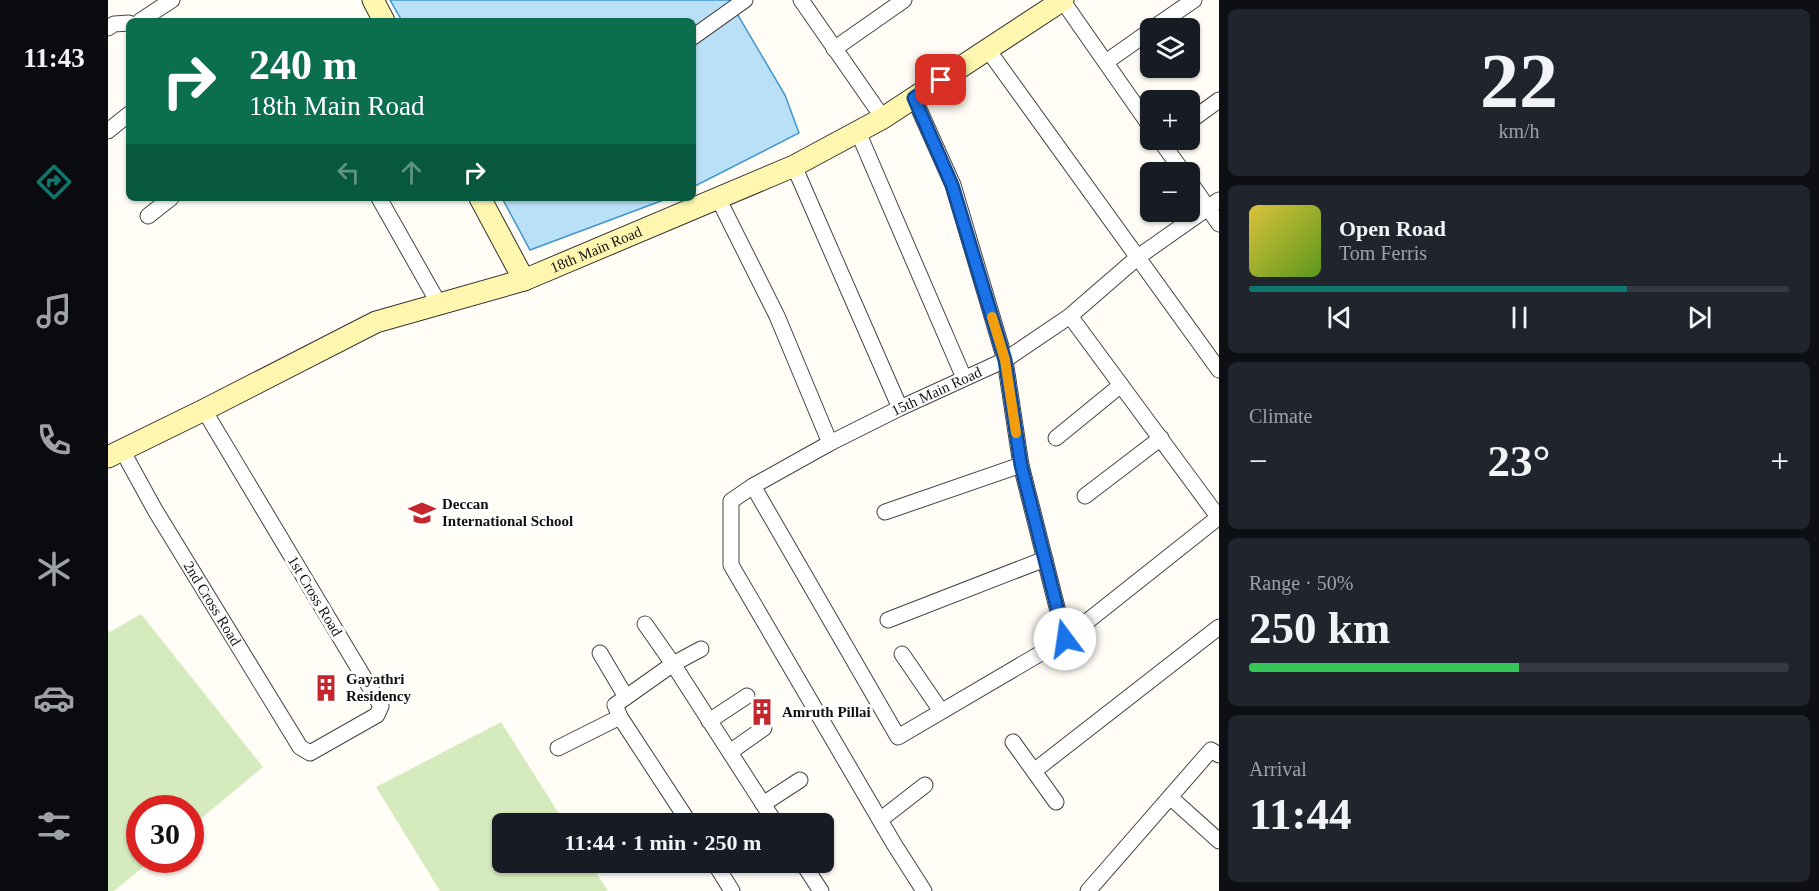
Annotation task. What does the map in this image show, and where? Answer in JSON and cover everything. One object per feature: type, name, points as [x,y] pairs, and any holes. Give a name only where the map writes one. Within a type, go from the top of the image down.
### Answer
[{"type":"street","points":[[145,18],[172,0]]},
{"type":"street","points":[[373,0],[382,18]]},
{"type":"street","points":[[696,35],[745,0]]},
{"type":"street","points":[[801,0],[883,118]]},
{"type":"street","points":[[834,49],[904,0]]},
{"type":"street","points":[[1063,0],[1140,111]]},
{"type":"street","name":"18th Main Road","points":[[115,453],[376,322],[524,280],[794,166],[883,118],[1063,0]]},
{"type":"street","points":[[1169,18],[1194,0]]},
{"type":"street","points":[[1106,62],[1140,38]]},
{"type":"street","points":[[988,50],[1219,370]]},
{"type":"street","points":[[914,98],[952,185],[1005,360],[1021,465],[1065,639]]},
{"type":"street","points":[[1200,114],[1219,100]]},
{"type":"street","points":[[108,131],[126,116]]},
{"type":"street","points":[[858,132],[964,378]]},
{"type":"street","points":[[794,166],[900,408]]},
{"type":"street","points":[[1200,192],[1213,204],[1219,224]]},
{"type":"street","points":[[718,198],[777,316],[830,444]]},
{"type":"street","points":[[148,216],[167,201]]},
{"type":"street","points":[[381,201],[439,304]]},
{"type":"street","points":[[482,201],[524,280]]},
{"type":"street","name":"15th Main Road","points":[[880,820],[731,565],[731,501],[753,486],[830,444],[900,408],[1005,360],[1070,316],[1138,257],[1213,204]]},
{"type":"street","points":[[753,486],[898,737],[1065,639],[1219,517],[1070,316]]},
{"type":"street","points":[[1056,438],[1121,385]]},
{"type":"street","name":"1st Cross Road","points":[[204,410],[381,706],[378,715],[310,753]]},
{"type":"street","points":[[1085,496],[1161,438]]},
{"type":"street","name":"2nd Cross Road","points":[[115,453],[155,510],[300,747],[310,753]]},
{"type":"street","points":[[885,512],[1021,465]]},
{"type":"street","points":[[888,620],[1045,559]]},
{"type":"street","points":[[645,624],[769,813]]},
{"type":"street","points":[[1034,771],[1219,627]]},
{"type":"street","points":[[683,813],[620,717],[615,705],[673,664],[701,649]]},
{"type":"street","points":[[600,653],[626,697]]},
{"type":"street","points":[[902,654],[941,711]]},
{"type":"street","points":[[709,721],[747,696]]},
{"type":"street","points":[[558,748],[620,717]]},
{"type":"street","points":[[730,752],[764,728]]},
{"type":"street","points":[[1013,742],[1056,802]]},
{"type":"street","points":[[1088,891],[1211,750],[1219,755]]},
{"type":"street","points":[[763,804],[800,780]]},
{"type":"street","points":[[924,891],[880,820],[925,785]]},
{"type":"street","points":[[1170,797],[1219,841]]},
{"type":"street","points":[[721,873],[732,891]]},
{"type":"street","points":[[809,873],[821,891]]},
{"type":"green space","points":[[141,614],[263,767],[204,816],[204,795],[126,795],[126,873],[136,873],[114,891],[108,891],[108,633]]},
{"type":"green space","points":[[501,722],[559,813],[492,813],[492,873],[596,873],[608,891],[440,891],[376,787]]},
{"type":"water","points":[[390,0],[729,0],[785,95],[799,133],[696,185],[696,18],[400,18]]},
{"type":"water","points":[[504,201],[661,201],[530,250]]},
{"type":"slow traffic","points":[[992,317],[1005,360],[1016,433]]},
{"type":"place","name":"Deccan International School","points":[[422,513]]},
{"type":"place","name":"Gayathri Residency","points":[[326,688]]},
{"type":"place","name":"Amruth Pillai","points":[[762,712]]},
{"type":"route","points":[[941,80],[914,98],[938,148],[952,185],[1005,360],[1021,465],[1065,639]]}]
